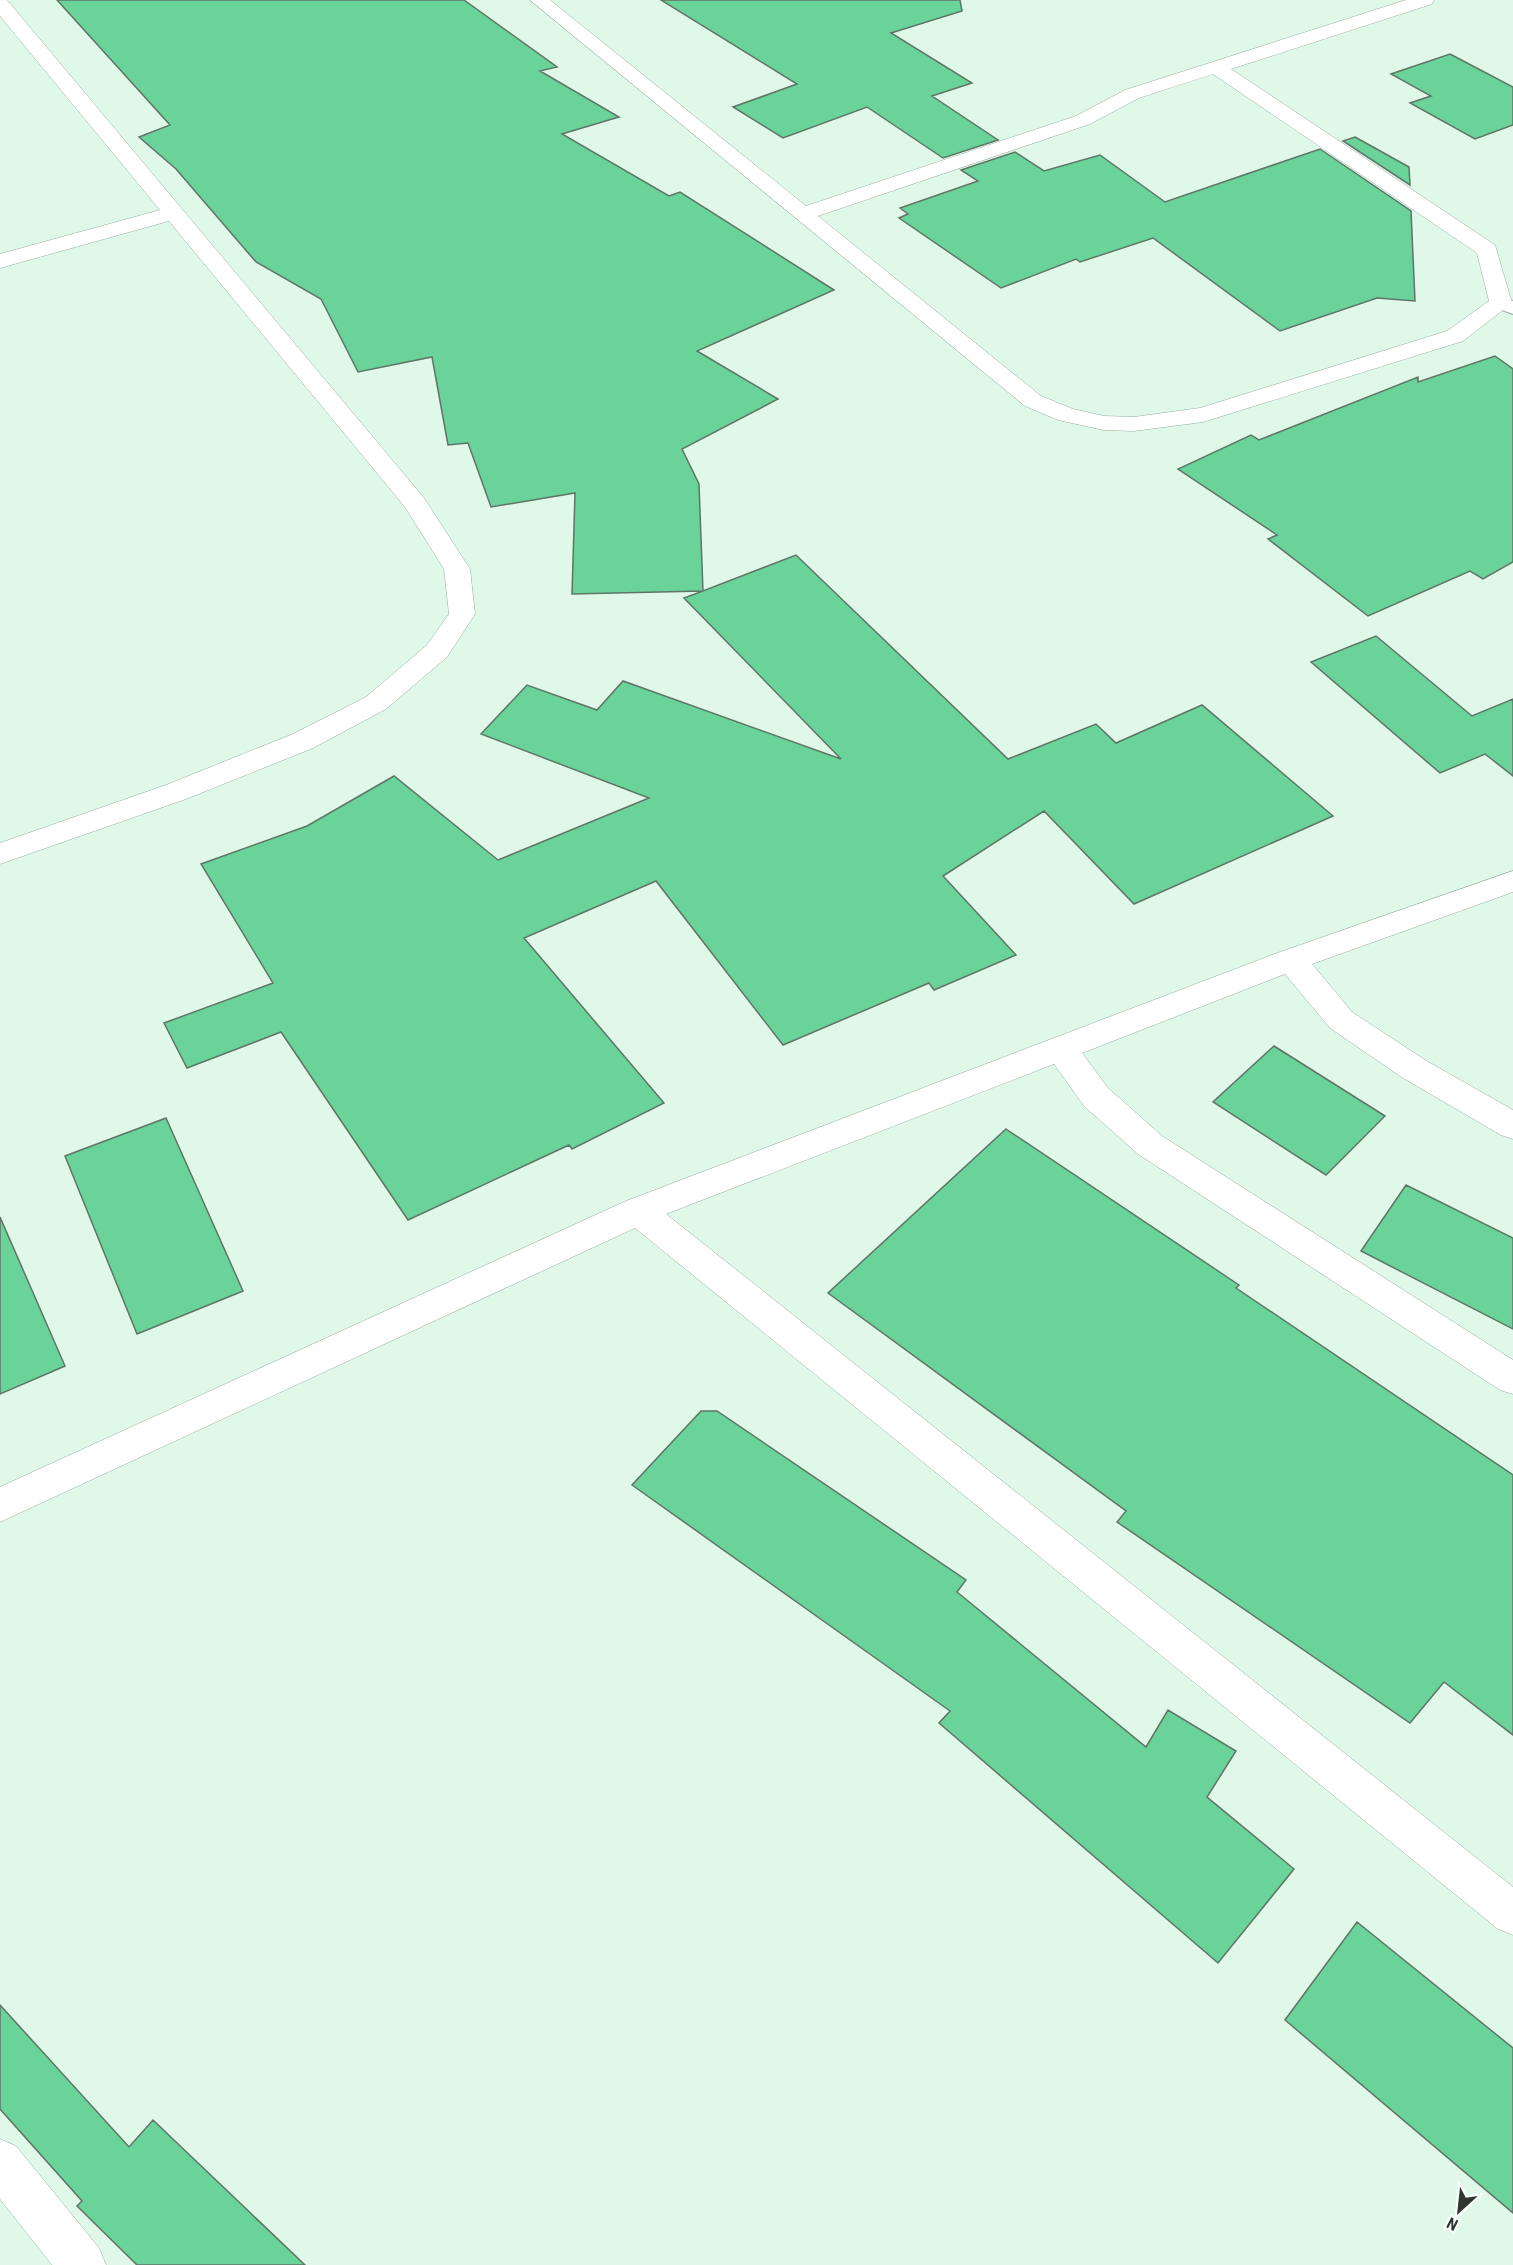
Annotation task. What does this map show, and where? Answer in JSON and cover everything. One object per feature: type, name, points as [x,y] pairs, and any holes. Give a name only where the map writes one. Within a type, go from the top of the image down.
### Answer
[{"type":"street","points":[[804,214],[1083,120],[1132,94],[1425,0]]},
{"type":"street","points":[[543,1],[1032,401],[1066,415],[1104,423],[1134,424],[1203,415],[1455,336],[1507,305],[1487,250],[1215,67]]},
{"type":"street","points":[[0,855],[176,792],[324,730],[376,703],[437,651],[462,614],[457,569],[415,503],[2,10]]},
{"type":"street","points":[[0,261],[174,213]]},
{"type":"street","points":[[0,1505],[638,1211],[1290,960],[1513,881]]},
{"type":"street","points":[[1290,960],[1341,1020],[1414,1069],[1513,1126]]},
{"type":"street","points":[[1059,1048],[1096,1097],[1150,1145],[1513,1379]]},
{"type":"street","points":[[638,1211],[1513,1914]]},
{"type":"street","points":[[0,2162],[82,2265]]},
{"type":"building","points":[[57,0],[464,0],[557,67],[540,71],[619,117],[562,134],[669,196],[680,192],[834,290],[697,351],[778,399],[682,449],[699,484],[703,591],[572,594],[575,493],[491,507],[468,443],[448,445],[432,357],[358,372],[321,299],[256,262],[176,169],[139,137],[170,125]]},
{"type":"building","points":[[661,0],[960,0],[962,11],[891,33],[972,83],[932,96],[998,140],[943,158],[867,107],[783,138],[733,107],[797,84]]},
{"type":"building","points":[[1450,54],[1513,87],[1513,125],[1475,139],[1410,103],[1431,96],[1391,74]]},
{"type":"building","points":[[1355,137],[1409,167],[1410,185],[1343,141]]},
{"type":"building","points":[[1320,149],[1411,211],[1415,301],[1377,298],[1280,331],[1153,238],[1080,262],[1076,259],[1001,288],[899,218],[908,214],[900,208],[978,181],[961,170],[1015,152],[1044,171],[1100,155],[1165,202]]},
{"type":"building","points":[[1495,356],[1513,369],[1513,562],[1483,579],[1470,571],[1368,616],[1268,539],[1277,535],[1178,469],[1251,435],[1259,440],[1418,377],[1418,382]]},
{"type":"building","points":[[796,555],[1008,759],[1096,724],[1116,743],[1202,705],[1333,816],[1134,904],[1044,811],[943,876],[1016,955],[934,990],[929,983],[783,1045],[656,881],[524,938],[664,1103],[572,1149],[569,1145],[408,1220],[281,1032],[187,1068],[164,1023],[273,983],[201,864],[307,826],[394,776],[498,860],[649,798],[481,734],[527,685],[597,710],[623,681],[841,759],[684,598]]},
{"type":"building","points":[[1376,636],[1472,716],[1513,699],[1513,776],[1485,754],[1440,773],[1311,662]]},
{"type":"building","points":[[1274,1046],[1385,1116],[1326,1175],[1213,1102]]},
{"type":"building","points":[[166,1118],[243,1291],[137,1334],[65,1156]]},
{"type":"building","points":[[1006,1129],[1239,1285],[1236,1288],[1513,1475],[1513,1735],[1444,1682],[1410,1723],[1117,1522],[1126,1511],[828,1293]]},
{"type":"building","points":[[1406,1185],[1513,1238],[1513,1329],[1361,1251]]},
{"type":"building","points":[[0,1217],[65,1366],[0,1394]]},
{"type":"building","points":[[701,1411],[717,1411],[966,1580],[957,1592],[1146,1747],[1168,1710],[1236,1751],[1207,1797],[1294,1869],[1218,1963],[939,1723],[950,1711],[632,1485]]},
{"type":"building","points":[[1357,1922],[1513,2048],[1513,2213],[1285,2020]]},
{"type":"building","points":[[0,2005],[129,2147],[153,2120],[305,2265],[137,2265],[77,2206],[82,2201],[0,2109]]}]
